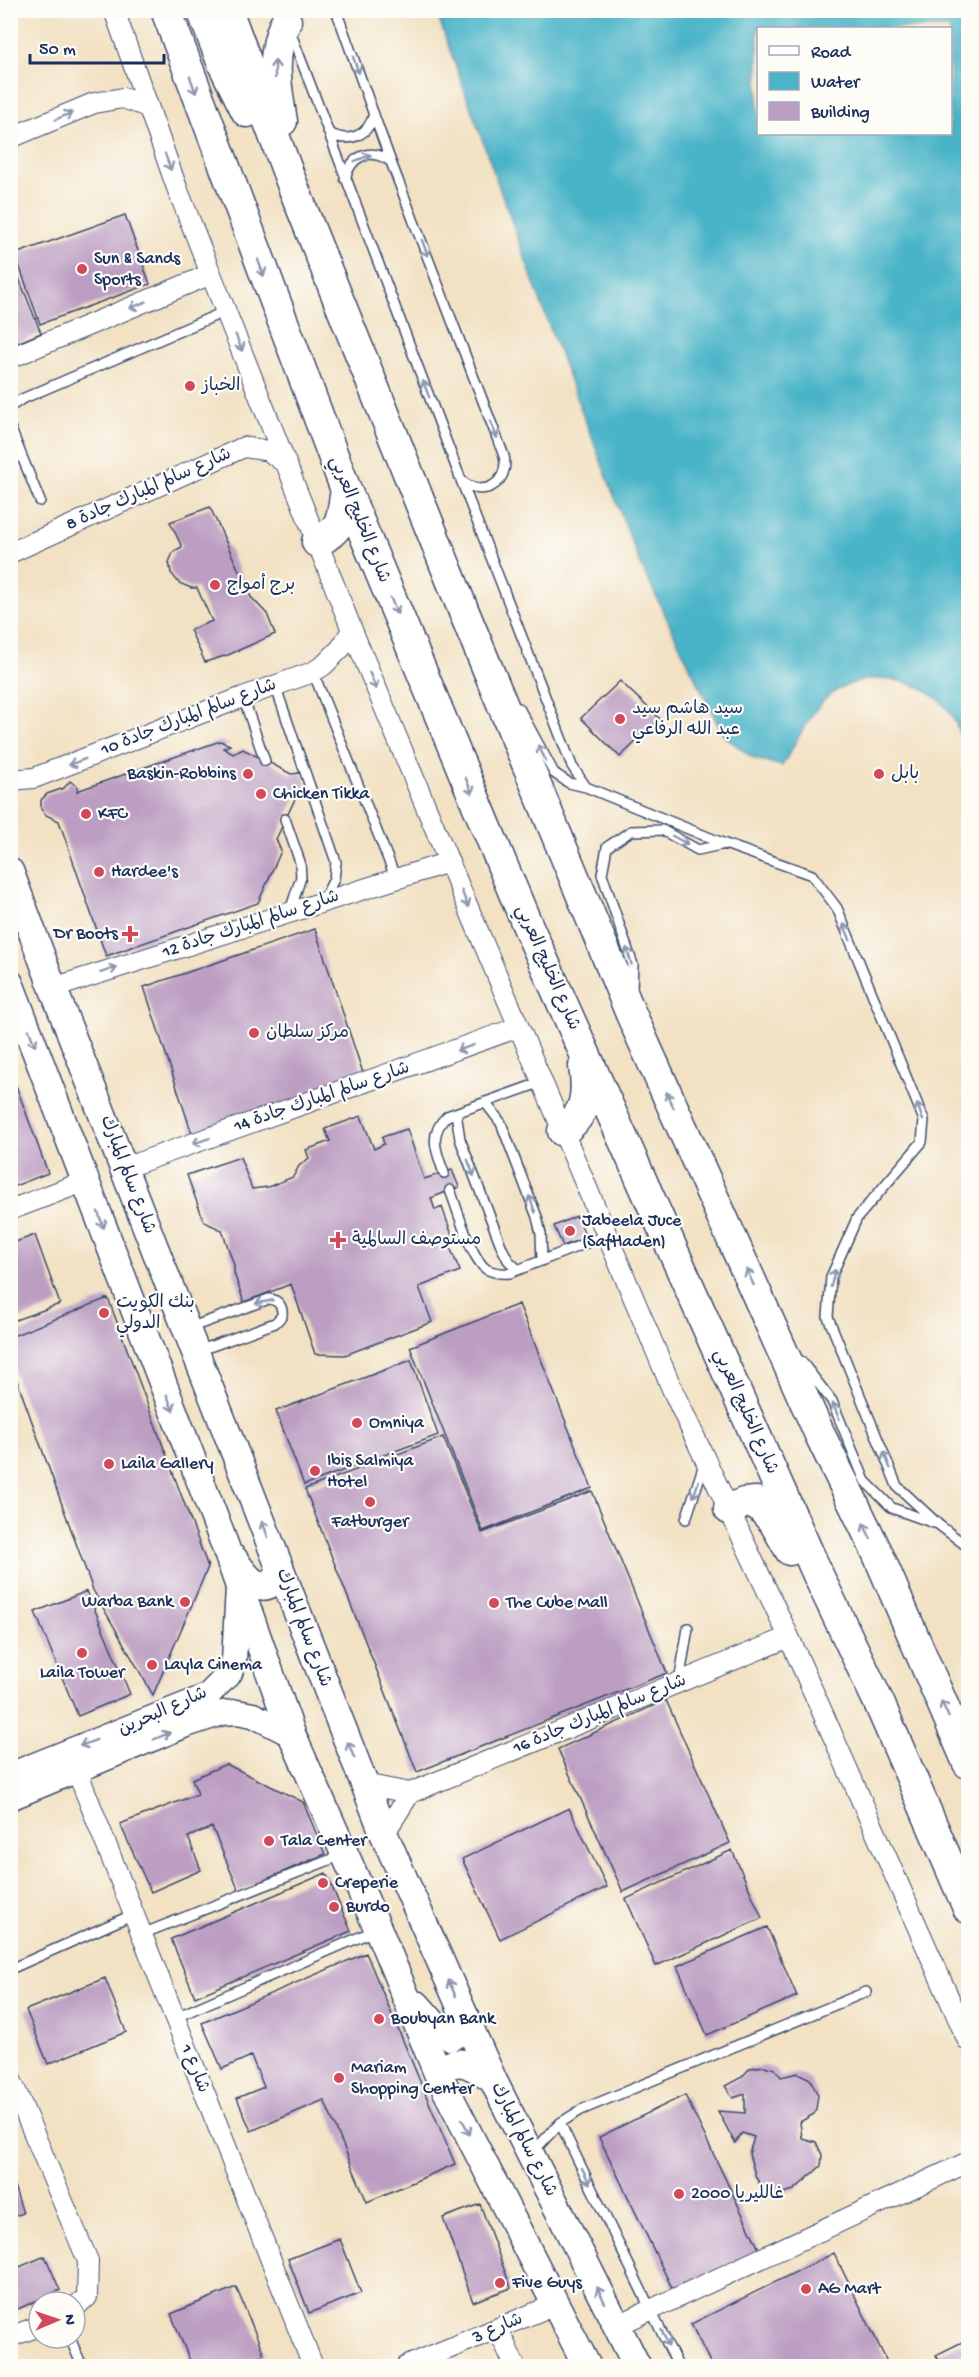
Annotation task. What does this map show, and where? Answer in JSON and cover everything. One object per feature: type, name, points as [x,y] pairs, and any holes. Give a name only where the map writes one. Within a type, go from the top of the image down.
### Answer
[{"type":"main road","name":"شارع الخليج العربي","points":[[166,10],[346,490],[524,915],[969,1908]]},
{"type":"main road","points":[[202,10],[223,64],[239,96],[294,189]]},
{"type":"main road","points":[[227,10],[294,189],[464,612],[631,1014],[821,1437],[877,1552],[969,1763]]},
{"type":"main road","points":[[284,16],[274,68],[294,189]]},
{"type":"main road","points":[[317,542],[337,530],[342,516],[346,490]]},
{"type":"main road","name":"شارع سالم المبارك","points":[[10,872],[53,988],[384,1834],[493,2080],[637,2367]]},
{"type":"main road","points":[[14,998],[224,1543],[292,1735],[378,1929],[437,2072],[587,2367]]},
{"type":"main road","points":[[563,1131],[574,1124],[586,1104],[587,1086],[580,1042]]},
{"type":"main road","points":[[729,1509],[744,1503],[756,1502],[774,1522],[829,1618],[846,1633]]},
{"type":"main road","points":[[224,1543],[245,1576],[253,1583],[267,1584],[280,1570]]},
{"type":"main road","points":[[404,1991],[439,2030],[451,2037],[460,2032],[464,2015]]},
{"type":"main road","points":[[437,2072],[446,2065],[457,2062],[468,2064],[493,2080]]},
{"type":"street","points":[[114,10],[211,274],[352,630],[449,862],[673,1391],[789,1637],[969,2041]]},
{"type":"street","points":[[10,138],[94,103],[123,99],[148,107]]},
{"type":"street","points":[[10,358],[211,274]]},
{"type":"street","name":"شارع سالم المبارك جادة 8","points":[[10,553],[244,447],[269,451],[286,464]]},
{"type":"street","name":"شارع سالم المبارك جادة 10","points":[[10,780],[34,778],[313,672],[324,665],[341,648],[352,630]]},
{"type":"street","name":"شارع سالم المبارك جادة 12","points":[[53,988],[449,862]]},
{"type":"street","name":"شارع سالم المبارك جادة 14","points":[[124,1168],[519,1028]]},
{"type":"street","points":[[10,1210],[86,1181]]},
{"type":"street","name":"شارع البحرين","points":[[10,1775],[207,1696],[230,1672],[234,1661],[238,1587]]},
{"type":"street","name":"شارع سالم المبارك جادة 16","points":[[410,1793],[789,1637]]},
{"type":"street","points":[[218,1686],[232,1684],[238,1689],[243,1700],[237,1712]]},
{"type":"street","name":"شارع البحرين","points":[[10,1798],[186,1725],[222,1713],[237,1712],[253,1715],[292,1735]]},
{"type":"street","name":"شارع 1","points":[[77,1771],[313,2367]]},
{"type":"street","points":[[364,1784],[410,1793],[384,1834]]},
{"type":"street","points":[[10,2076],[88,2261],[87,2297]]},
{"type":"street","points":[[616,2326],[969,2162]]},
{"type":"street","name":"شارع 3","points":[[407,2367],[556,2304]]},
{"type":"street","points":[[498,2329],[515,2367]]},
{"type":"street","points":[[10,2337],[27,2331]]},
{"type":"lane","points":[[336,10],[391,162],[504,456],[505,470],[499,482],[493,486],[479,489],[466,485],[461,480]]},
{"type":"lane","points":[[284,16],[572,766],[586,787]]},
{"type":"lane","points":[[329,133],[345,139],[353,138],[367,129],[374,114]]},
{"type":"lane","points":[[345,179],[347,170],[358,157],[376,154],[391,162]]},
{"type":"lane","points":[[10,407],[22,399],[226,311]]},
{"type":"lane","points":[[10,427],[40,501]]},
{"type":"lane","points":[[464,612],[476,624],[493,656]]},
{"type":"lane","points":[[313,672],[396,879]]},
{"type":"lane","points":[[276,685],[336,862],[334,879],[322,902]]},
{"type":"lane","points":[[513,696],[554,773],[569,783],[586,787],[725,844],[812,875],[837,908],[924,1120],[922,1142],[857,1218],[831,1277],[828,1317],[897,1486],[939,1525],[969,1546]]},
{"type":"lane","points":[[243,697],[266,761]]},
{"type":"lane","points":[[285,819],[300,862],[301,877],[290,912]]},
{"type":"lane","points":[[631,1014],[633,965],[602,874],[607,847],[631,831],[662,830],[698,850],[725,844]]},
{"type":"lane","points":[[444,1173],[436,1150],[436,1131],[447,1116],[542,1082]]},
{"type":"lane","points":[[485,1102],[501,1123],[537,1217],[542,1234],[542,1260]]},
{"type":"lane","points":[[456,1113],[459,1139],[502,1248],[508,1260],[518,1270]]},
{"type":"lane","points":[[450,1190],[480,1262],[493,1272],[501,1274],[518,1270],[607,1235]]},
{"type":"lane","points":[[269,1299],[281,1306],[282,1316],[275,1323],[191,1340],[269,1299]]},
{"type":"lane","points":[[769,1321],[832,1401],[865,1481],[892,1508],[939,1525]]},
{"type":"lane","points":[[686,1519],[705,1459]]},
{"type":"lane","points":[[679,1683],[688,1628]]},
{"type":"lane","points":[[142,1934],[344,1854]]},
{"type":"lane","points":[[15,1967],[134,1914]]},
{"type":"lane","points":[[174,2018],[378,1929]]},
{"type":"lane","points":[[531,2154],[560,2123],[574,2113],[866,1992]]},
{"type":"lane","points":[[560,2123],[678,2367]]},
{"type":"lane","points":[[75,2350],[82,2367]]},
{"type":"water","points":[[436,11],[968,11],[968,771],[961,737],[955,721],[945,706],[933,695],[918,687],[902,681],[886,679],[852,683],[837,690],[824,700],[813,713],[782,766],[753,758],[723,735],[640,563],[554,339]]},
{"type":"building","name":"Sun & Sands Sports","points":[[125,215],[150,284],[40,324],[15,254]]},
{"type":"building","points":[[10,256],[41,333],[10,346]]},
{"type":"building","name":"برج أمواج","points":[[210,507],[251,597],[267,614],[275,634],[228,655],[205,662],[190,630],[212,621],[197,588],[179,583],[171,573],[169,562],[174,551],[182,547],[170,522]]},
{"type":"building","name":"سيد هاشم سيد عبد الله الرفاعي","points":[[620,681],[660,719],[620,757],[581,718]]},
{"type":"building","points":[[220,741],[230,745],[223,748],[233,754],[243,749],[291,774],[300,773],[304,776],[306,788],[297,795],[276,839],[281,851],[258,903],[106,956],[59,821],[46,815],[41,809],[41,800],[47,794],[64,788],[70,781],[78,787],[77,791]]},
{"type":"building","name":"مركز سلطان","points":[[315,929],[365,1079],[193,1137],[144,987]]},
{"type":"building","points":[[10,1069],[48,1173],[10,1188]]},
{"type":"building","name":"مستوصف السالمية","points":[[361,1116],[374,1149],[384,1144],[382,1137],[407,1129],[424,1179],[452,1170],[459,1187],[431,1198],[435,1210],[442,1207],[452,1235],[449,1245],[460,1271],[419,1287],[432,1322],[345,1355],[315,1354],[291,1284],[244,1302],[222,1230],[204,1222],[187,1175],[240,1157],[252,1189],[268,1187],[293,1177],[299,1166],[309,1158],[306,1150],[330,1141],[325,1129]]},
{"type":"building","name":"Jabeela Juce (Saftladen)","points":[[577,1216],[586,1237],[563,1246],[554,1226]]},
{"type":"building","points":[[35,1235],[60,1304],[10,1322],[10,1244]]},
{"type":"building","name":"Laila Gallery","points":[[108,1298],[208,1567],[153,1695],[93,1590],[10,1361],[10,1337]]},
{"type":"building","points":[[519,1304],[592,1488],[483,1531],[410,1347]]},
{"type":"building","name":"Omniya","points":[[411,1360],[438,1435],[304,1485],[276,1411]]},
{"type":"building","name":"The Cube Mall","points":[[443,1437],[482,1533],[592,1491],[667,1673],[417,1772],[305,1489]]},
{"type":"building","name":"Laila Tower","points":[[87,1591],[130,1694],[78,1716],[35,1612]]},
{"type":"building","points":[[666,1700],[730,1843],[623,1892],[558,1749]]},
{"type":"building","name":"Tala Center","points":[[226,1764],[303,1802],[325,1854],[239,1891],[212,1827],[188,1837],[201,1870],[151,1892],[120,1824],[198,1794],[192,1779]]},
{"type":"building","points":[[569,1808],[607,1887],[500,1939],[462,1859]]},
{"type":"building","points":[[732,1850],[762,1918],[656,1966],[626,1899]]},
{"type":"building","points":[[326,1873],[351,1931],[195,1997],[171,1939]]},
{"type":"building","points":[[767,1927],[797,1996],[707,2035],[677,1966]]},
{"type":"building","name":"Mariam Shopping Center","points":[[366,1953],[455,2164],[367,2202],[324,2100],[251,2131],[237,2098],[264,2087],[251,2056],[222,2069],[202,2023]]},
{"type":"building","points":[[105,1978],[126,2032],[48,2064],[26,2010]]},
{"type":"building","points":[[764,2066],[775,2069],[781,2077],[798,2073],[810,2079],[818,2095],[814,2114],[800,2122],[802,2138],[816,2142],[822,2155],[821,2166],[794,2190],[769,2197],[756,2178],[749,2154],[754,2137],[742,2133],[735,2143],[718,2111],[745,2113],[745,2094],[733,2098],[725,2086],[742,2077],[750,2068]]},
{"type":"building","name":"غالليريا 2000","points":[[685,2095],[760,2251],[674,2292],[599,2137]]},
{"type":"building","points":[[14,2186],[23,2213],[10,2218],[10,2187]]},
{"type":"building","points":[[480,2204],[511,2288],[473,2302],[443,2218]]},
{"type":"building","points":[[340,2239],[361,2293],[309,2313],[288,2259]]},
{"type":"building","name":"AG Mart","points":[[834,2253],[889,2366],[712,2366],[691,2324]]},
{"type":"building","points":[[45,2256],[60,2290],[27,2290],[27,2305],[18,2309],[10,2292],[10,2271]]},
{"type":"building","points":[[236,2287],[264,2354],[233,2366],[192,2366],[171,2314]]},
{"type":"building","points":[[968,2339],[968,2366],[942,2366],[936,2355]]},
{"type":"place","name":"Sun & Sands Sports","points":[[82,269]]},
{"type":"place","name":"الخباز","points":[[190,386]]},
{"type":"place","name":"برج أمواج","points":[[215,585]]},
{"type":"place","name":"سيد هاشم سيد عبد الله الرفاعي","points":[[620,719]]},
{"type":"place","name":"Baskin-Robbins","points":[[248,774]]},
{"type":"place","name":"بابل","points":[[879,774]]},
{"type":"place","name":"Chicken Tikka","points":[[261,794]]},
{"type":"place","name":"KFC","points":[[86,814]]},
{"type":"place","name":"Hardee's","points":[[99,872]]},
{"type":"place","name":"Dr Boots","points":[[130,934]]},
{"type":"place","name":"مركز سلطان","points":[[254,1033]]},
{"type":"place","name":"Jabeela Juce (Saftladen)","points":[[570,1231]]},
{"type":"place","name":"مستوصف السالمية","points":[[338,1240]]},
{"type":"place","name":"بنك الكويت الدولي","points":[[104,1313]]},
{"type":"place","name":"Omniya","points":[[357,1423]]},
{"type":"place","name":"Laila Gallery","points":[[109,1464]]},
{"type":"place","name":"Ibis Salmiya Hotel","points":[[315,1471]]},
{"type":"place","name":"Fatburger","points":[[370,1502]]},
{"type":"place","name":"Warba Bank","points":[[185,1602]]},
{"type":"place","name":"The Cube Mall","points":[[494,1603]]},
{"type":"place","name":"Laila Tower","points":[[82,1653]]},
{"type":"place","name":"Layla Cinema","points":[[152,1665]]},
{"type":"place","name":"Tala Center","points":[[269,1841]]},
{"type":"place","name":"Creperie","points":[[323,1883]]},
{"type":"place","name":"Burdo","points":[[334,1907]]},
{"type":"place","name":"Boubyan Bank","points":[[379,2019]]},
{"type":"place","name":"Mariam Shopping Center","points":[[339,2078]]},
{"type":"place","name":"غالليريا 2000","points":[[679,2194]]},
{"type":"place","name":"Five Guys","points":[[500,2283]]},
{"type":"place","name":"AG Mart","points":[[806,2289]]}]
